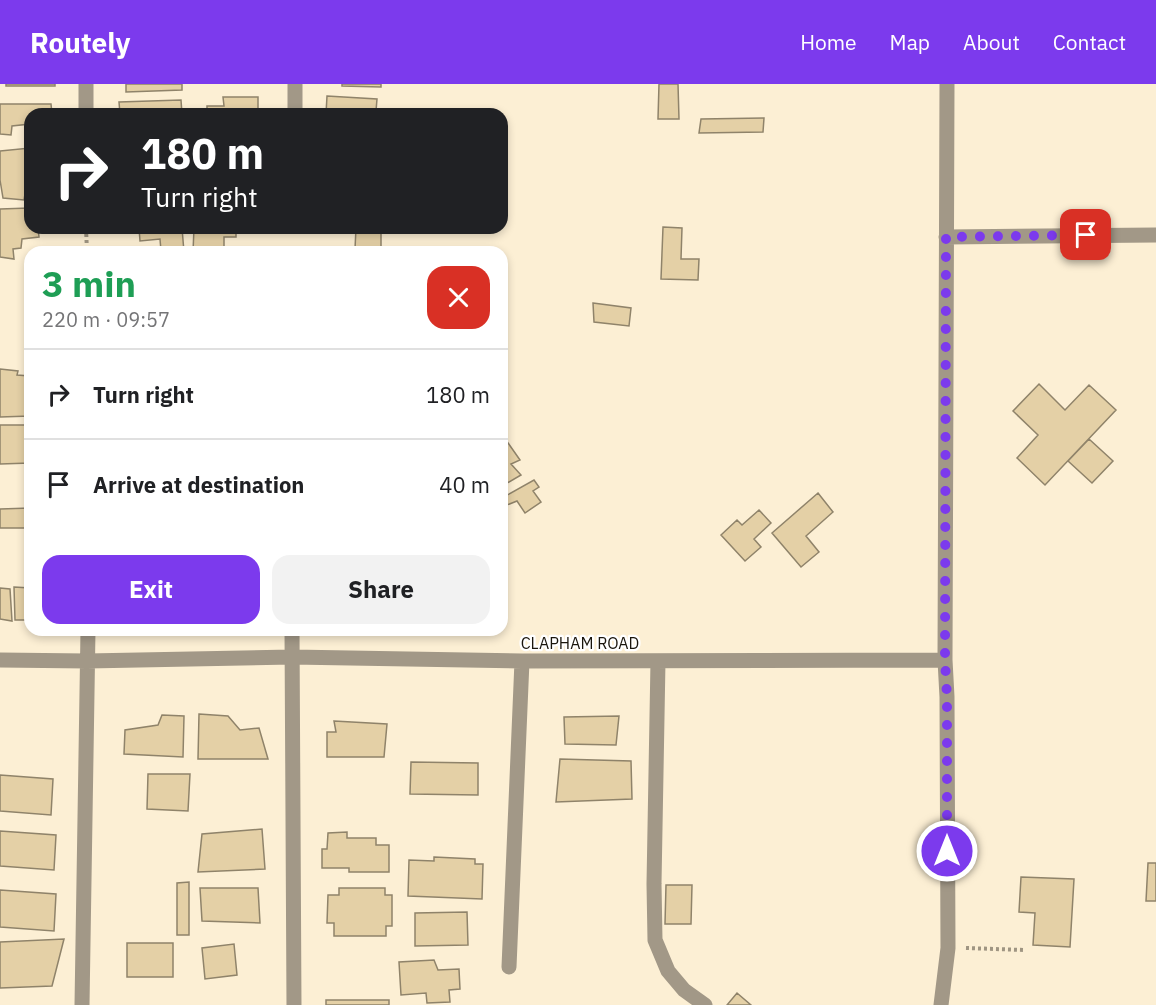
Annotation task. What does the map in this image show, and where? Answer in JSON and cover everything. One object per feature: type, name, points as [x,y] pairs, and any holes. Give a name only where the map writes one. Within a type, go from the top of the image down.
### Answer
[{"type":"street","points":[[86,84],[86,108]]},
{"type":"street","points":[[295,84],[295,108]]},
{"type":"street","points":[[941,1005],[948,948],[945,660],[947,84]]},
{"type":"street","points":[[946,237],[1156,235]]},
{"type":"street","points":[[82,1005],[88,636]]},
{"type":"street","points":[[292,636],[294,1005]]},
{"type":"street","name":"CLAPHAM ROAD","points":[[0,660],[87,661],[291,657],[522,661],[945,660]]},
{"type":"street","points":[[509,967],[522,661]]},
{"type":"street","points":[[658,661],[655,940],[668,971],[684,990],[705,1005]]},
{"type":"path","points":[[948,948],[1024,950]]},
{"type":"building","points":[[6,84],[55,84],[55,86],[6,86]]},
{"type":"building","points":[[126,84],[182,84],[182,90],[126,92]]},
{"type":"building","points":[[342,84],[381,84],[381,87],[342,86]]},
{"type":"building","points":[[659,84],[678,84],[679,119],[658,119]]},
{"type":"building","points":[[327,96],[377,99],[376,108],[326,108]]},
{"type":"building","points":[[223,97],[258,97],[258,108],[207,108],[207,106],[224,106]]},
{"type":"building","points":[[181,100],[182,108],[120,108],[119,102]]},
{"type":"building","points":[[0,104],[51,104],[51,108],[24,108],[24,125],[12,126],[11,135],[0,134]]},
{"type":"building","points":[[764,118],[763,132],[699,133],[701,119]]},
{"type":"building","points":[[24,149],[24,200],[3,198],[0,180],[0,151]]},
{"type":"building","points":[[24,208],[24,234],[39,234],[39,237],[22,239],[21,248],[13,249],[14,259],[0,257],[0,209]]},
{"type":"building","points":[[663,227],[682,228],[681,259],[699,259],[698,280],[661,279]]},
{"type":"building","points":[[139,234],[182,234],[184,246],[161,246],[160,239],[140,241]]},
{"type":"building","points":[[194,234],[236,234],[236,237],[224,237],[224,246],[193,246]]},
{"type":"building","points":[[356,234],[381,234],[381,246],[355,246]]},
{"type":"building","points":[[593,303],[631,308],[629,326],[594,322]]},
{"type":"building","points":[[0,369],[18,371],[17,375],[24,376],[24,416],[0,417]]},
{"type":"building","points":[[1039,384],[1065,410],[1089,385],[1116,410],[1045,485],[1017,458],[1038,435],[1013,411]]},
{"type":"building","points":[[0,425],[24,425],[24,463],[0,464]]},
{"type":"building","points":[[1089,439],[1113,461],[1092,483],[1068,461]]},
{"type":"building","points":[[508,443],[520,460],[511,464],[521,475],[508,483]]},
{"type":"building","points":[[534,480],[539,487],[533,491],[541,502],[525,513],[517,501],[508,505],[508,495]]},
{"type":"building","points":[[818,493],[833,512],[806,536],[819,552],[801,567],[772,533]]},
{"type":"building","points":[[24,508],[24,528],[0,528],[0,509]]},
{"type":"building","points":[[759,510],[771,523],[754,539],[761,547],[745,561],[721,535],[737,520],[742,525]]},
{"type":"building","points":[[14,587],[24,588],[24,620],[15,620]]},
{"type":"building","points":[[0,588],[10,589],[12,621],[0,619]]},
{"type":"building","points":[[199,714],[228,716],[240,730],[259,728],[268,759],[198,759]]},
{"type":"building","points":[[162,715],[184,716],[183,757],[124,754],[125,730],[158,725]]},
{"type":"building","points":[[619,716],[616,745],[565,744],[564,717]]},
{"type":"building","points":[[334,721],[387,724],[384,757],[327,757],[327,732],[336,732]]},
{"type":"building","points":[[560,759],[631,761],[632,799],[556,802]]},
{"type":"building","points":[[411,762],[478,763],[478,795],[410,794]]},
{"type":"building","points":[[148,774],[190,774],[188,811],[147,809]]},
{"type":"building","points":[[0,775],[53,779],[51,815],[0,811]]},
{"type":"building","points":[[262,829],[265,869],[198,872],[202,834]]},
{"type":"building","points":[[0,831],[56,835],[54,870],[0,866]]},
{"type":"building","points":[[347,832],[347,838],[376,838],[376,845],[389,845],[389,872],[349,872],[349,868],[322,868],[322,849],[327,849],[328,833]]},
{"type":"building","points":[[434,857],[475,859],[475,864],[483,864],[482,899],[408,896],[409,860],[434,861]]},
{"type":"building","points":[[1148,863],[1156,863],[1156,901],[1146,901]]},
{"type":"building","points":[[1021,877],[1074,879],[1070,947],[1033,945],[1035,913],[1019,912]]},
{"type":"building","points":[[189,882],[189,935],[177,935],[177,883]]},
{"type":"building","points":[[666,885],[692,885],[691,924],[665,924]]},
{"type":"building","points":[[200,888],[258,888],[260,923],[202,921]]},
{"type":"building","points":[[339,888],[385,888],[385,895],[392,895],[392,926],[386,926],[386,936],[334,936],[334,923],[327,923],[328,895],[339,895]]},
{"type":"building","points":[[0,890],[56,894],[54,931],[0,927]]},
{"type":"building","points":[[467,912],[468,945],[415,946],[415,913]]},
{"type":"building","points":[[64,939],[52,986],[0,988],[0,942]]},
{"type":"building","points":[[127,943],[173,943],[173,977],[127,977]]},
{"type":"building","points":[[234,944],[237,975],[205,979],[202,948]]},
{"type":"building","points":[[434,960],[438,970],[459,969],[460,989],[449,990],[450,1002],[427,1003],[426,993],[401,995],[399,962]]},
{"type":"building","points":[[737,993],[751,1005],[727,1005]]},
{"type":"building","points":[[326,1000],[389,1000],[389,1005],[326,1005]]},
{"type":"route","points":[[947,851],[946,237],[1086,235]]}]
